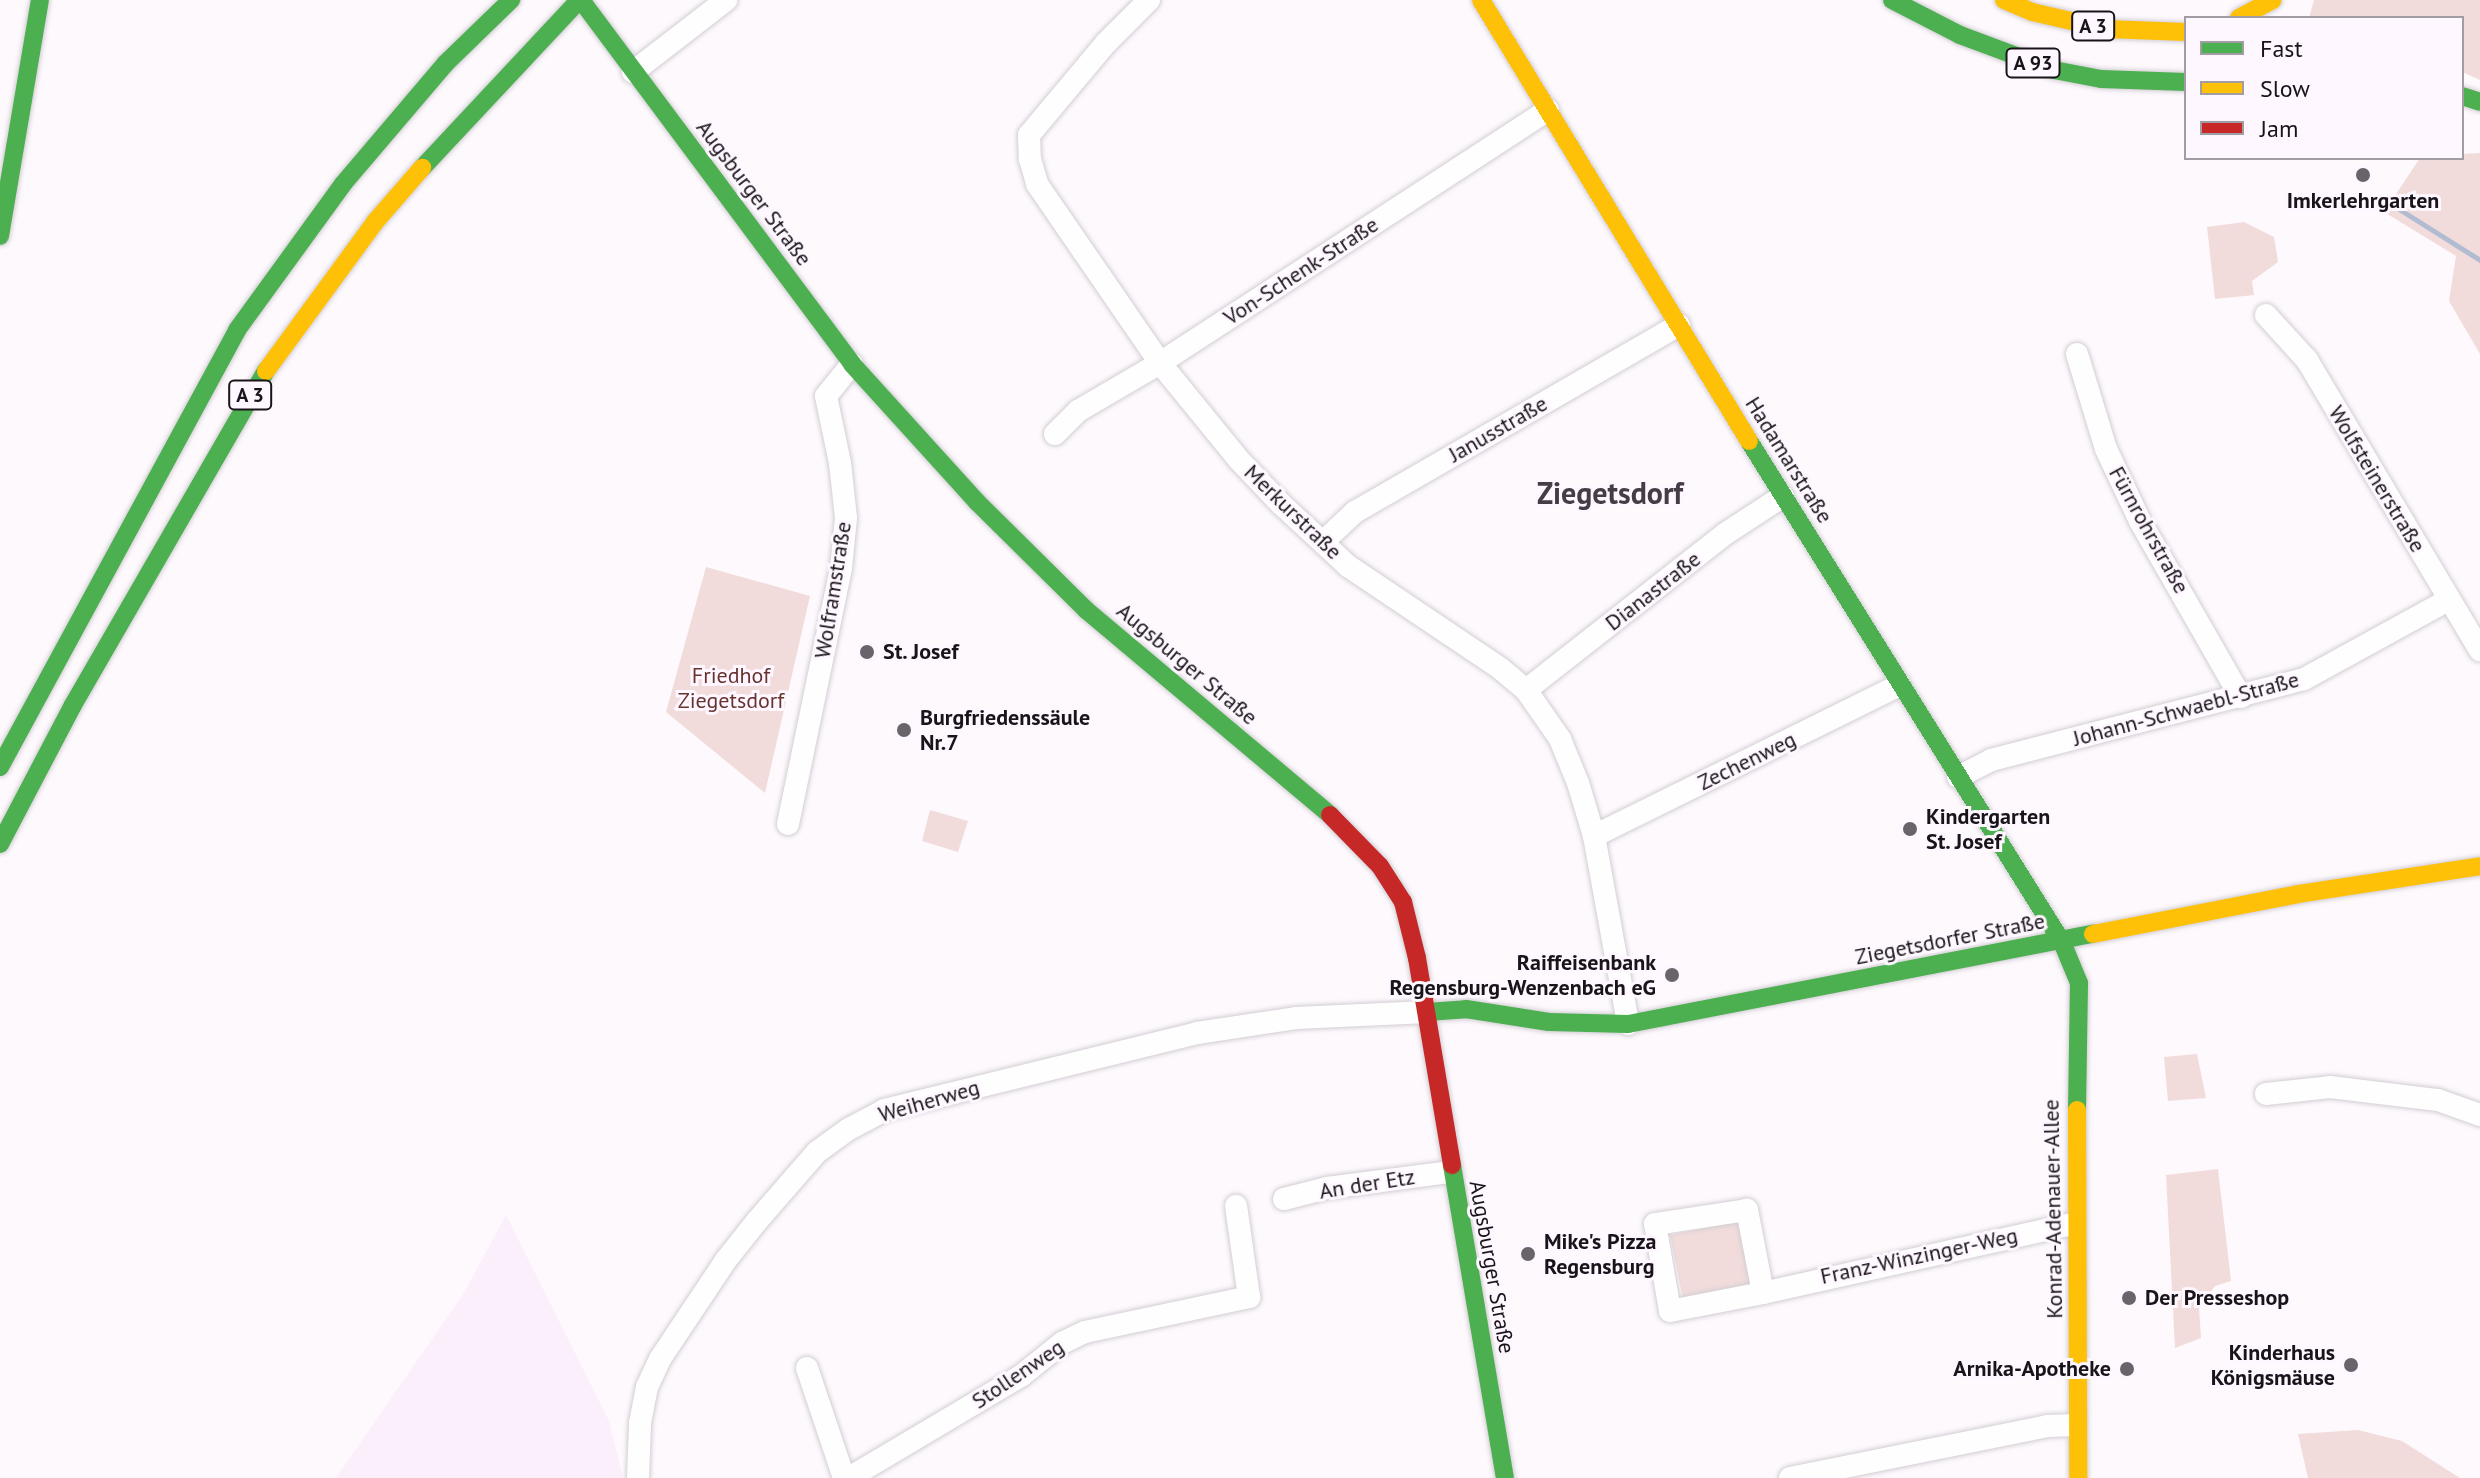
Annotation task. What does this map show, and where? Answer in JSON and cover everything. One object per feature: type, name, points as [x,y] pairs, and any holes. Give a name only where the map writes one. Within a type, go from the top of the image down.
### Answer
[{"type":"main road","points":[[0,236],[40,0]]},
{"type":"main road","name":"A 3","points":[[0,767],[237,330],[343,184],[446,63],[511,0]]},
{"type":"main road","name":"A 3","points":[[0,844],[73,705],[259,380],[375,222],[460,124],[580,0]]},
{"type":"main road","name":"Augsburger Straße","points":[[580,0],[852,364],[977,502],[1086,610],[1348,830],[1380,866],[1403,902],[1427,1012],[1451,1172],[1505,1478]]},
{"type":"main road","name":"Hadamarstraße","points":[[1481,0],[1783,496],[2062,942]]},
{"type":"main road","name":"A 93","points":[[1892,0],[1908,12],[1960,35],[2054,70],[2101,79],[2184,82]]},
{"type":"main road","name":"A 3","points":[[2004,0],[2032,12],[2106,29],[2184,32]]},
{"type":"main road","points":[[2243,16],[2273,0]]},
{"type":"main road","name":"Ziegetsdorfer Straße","points":[[1427,1012],[1466,1009],[1549,1022],[1628,1024],[2298,894],[2480,866]]},
{"type":"main road","name":"Konrad-Adenauer-Allee","points":[[2062,942],[2079,983],[2075,1223],[2079,1329],[2078,1478]]},
{"type":"street","points":[[633,72],[726,0]]},
{"type":"street","name":"Merkurstraße","points":[[1149,0],[1106,43],[1029,135],[1030,159],[1037,184],[1160,363],[1239,460],[1348,566],[1501,669],[1526,690],[1560,739],[1594,836],[1628,1024]]},
{"type":"street","name":"Von-Schenk-Straße","points":[[1055,434],[1078,411],[1160,363],[1548,110]]},
{"type":"street","name":"Wolfsteinerstraße","points":[[2266,315],[2307,360],[2480,650]]},
{"type":"street","name":"Janusstraße","points":[[1323,542],[1355,512],[1679,325]]},
{"type":"street","name":"Fürnrohrstraße","points":[[2077,354],[2106,449],[2140,521],[2241,697]]},
{"type":"street","name":"Wolframstraße","points":[[788,824],[841,568],[846,518],[840,463],[826,396],[852,364]]},
{"type":"street","name":"Dianastraße","points":[[1526,690],[1725,534],[1783,496]]},
{"type":"street","name":"Johann-Schwaebl-Straße","points":[[1958,777],[1991,760],[2304,679],[2448,600]]},
{"type":"street","name":"Zechenweg","points":[[1594,836],[1900,685]]},
{"type":"street","name":"Weiherweg","points":[[638,1478],[640,1423],[647,1387],[660,1359],[726,1260],[757,1221],[817,1152],[849,1129],[884,1110],[1197,1033],[1296,1018],[1427,1012]]},
{"type":"street","points":[[2266,1094],[2330,1087],[2438,1100],[2480,1115]]},
{"type":"street","name":"An der Etz","points":[[1284,1199],[1327,1188],[1451,1172]]},
{"type":"street","name":"Stollenweg","points":[[807,1368],[847,1478],[1021,1376],[1062,1343],[1085,1332],[1249,1297],[1236,1206]]},
{"type":"street","name":"Franz-Winzinger-Weg","points":[[1763,1293],[1747,1210],[1655,1224],[1670,1311],[1763,1293],[2075,1223]]},
{"type":"street","points":[[1790,1478],[2047,1426],[2076,1425]]},
{"type":"shaded area","points":[[506,1215],[609,1421],[623,1478],[336,1478],[464,1293]]},
{"type":"green space","points":[[2314,0],[2480,0],[2480,80],[2464,73],[2464,16],[2310,16]]},
{"type":"green space","points":[[2480,153],[2480,354],[2449,301],[2456,256],[2384,212],[2419,160],[2464,160],[2464,154]]},
{"type":"green space","points":[[2244,222],[2274,237],[2278,262],[2252,281],[2254,295],[2215,299],[2207,227]]},
{"type":"green space","name":"Friedhof Ziegetsdorf","points":[[706,567],[810,596],[765,793],[666,712]]},
{"type":"green space","points":[[930,810],[968,821],[958,852],[922,841]]},
{"type":"green space","points":[[2197,1054],[2206,1098],[2168,1101],[2164,1057]]},
{"type":"green space","points":[[2218,1169],[2231,1281],[2215,1286],[2199,1308],[2201,1338],[2175,1348],[2166,1175]]},
{"type":"green space","points":[[1739,1221],[1752,1285],[1683,1299],[1670,1235]]},
{"type":"green space","points":[[2358,1430],[2402,1441],[2460,1478],[2308,1478],[2298,1434]]},
{"type":"waterway","points":[[2391,204],[2480,260]]},
{"type":"traffic: fast","points":[[0,236],[40,0]]},
{"type":"traffic: fast","points":[[0,767],[237,330],[343,184],[446,63],[511,0]]},
{"type":"traffic: fast","points":[[422,168],[579,0]]},
{"type":"traffic: fast","points":[[581,0],[852,364],[977,502],[1086,610],[1330,815]]},
{"type":"traffic: fast","points":[[1892,0],[1960,35],[2054,70],[2101,79],[2184,82]]},
{"type":"traffic: fast","points":[[2464,97],[2480,102]]},
{"type":"traffic: fast","points":[[0,844],[73,705],[266,371]]},
{"type":"traffic: fast","points":[[1749,441],[2062,942],[2079,983],[2077,1110]]},
{"type":"traffic: fast","points":[[1427,1012],[1466,1009],[1549,1022],[1628,1024],[2093,934]]},
{"type":"traffic: fast","points":[[1452,1165],[1505,1478]]},
{"type":"traffic: slow","points":[[1481,0],[1749,441]]},
{"type":"traffic: slow","points":[[2004,0],[2032,12],[2106,29],[2184,32]]},
{"type":"traffic: slow","points":[[2243,16],[2273,0]]},
{"type":"traffic: slow","points":[[266,371],[375,222],[422,168]]},
{"type":"traffic: slow","points":[[2093,934],[2298,894],[2480,866]]},
{"type":"traffic: slow","points":[[2077,1110],[2078,1478]]},
{"type":"traffic: jam","points":[[1330,815],[1380,866],[1403,902],[1417,958],[1452,1165]]},
{"type":"place","name":"Imkerlehrgarten","points":[[2363,175]]},
{"type":"place","name":"St. Josef","points":[[867,652]]},
{"type":"place","name":"Burgfriedenssäule Nr.7","points":[[904,730]]},
{"type":"place","name":"Kindergarten St. Josef","points":[[1910,829]]},
{"type":"place","name":"Raiffeisenbank Regensburg-Wenzenbach eG","points":[[1672,975]]},
{"type":"place","name":"Mike's Pizza Regensburg","points":[[1528,1254]]},
{"type":"place","name":"Der Presseshop","points":[[2129,1298]]},
{"type":"place","name":"Kinderhaus Königsmäuse","points":[[2351,1365]]},
{"type":"place","name":"Arnika-Apotheke","points":[[2127,1369]]},
{"type":"district","name":"Ziegetsdorf","points":[[1610,493]]}]
